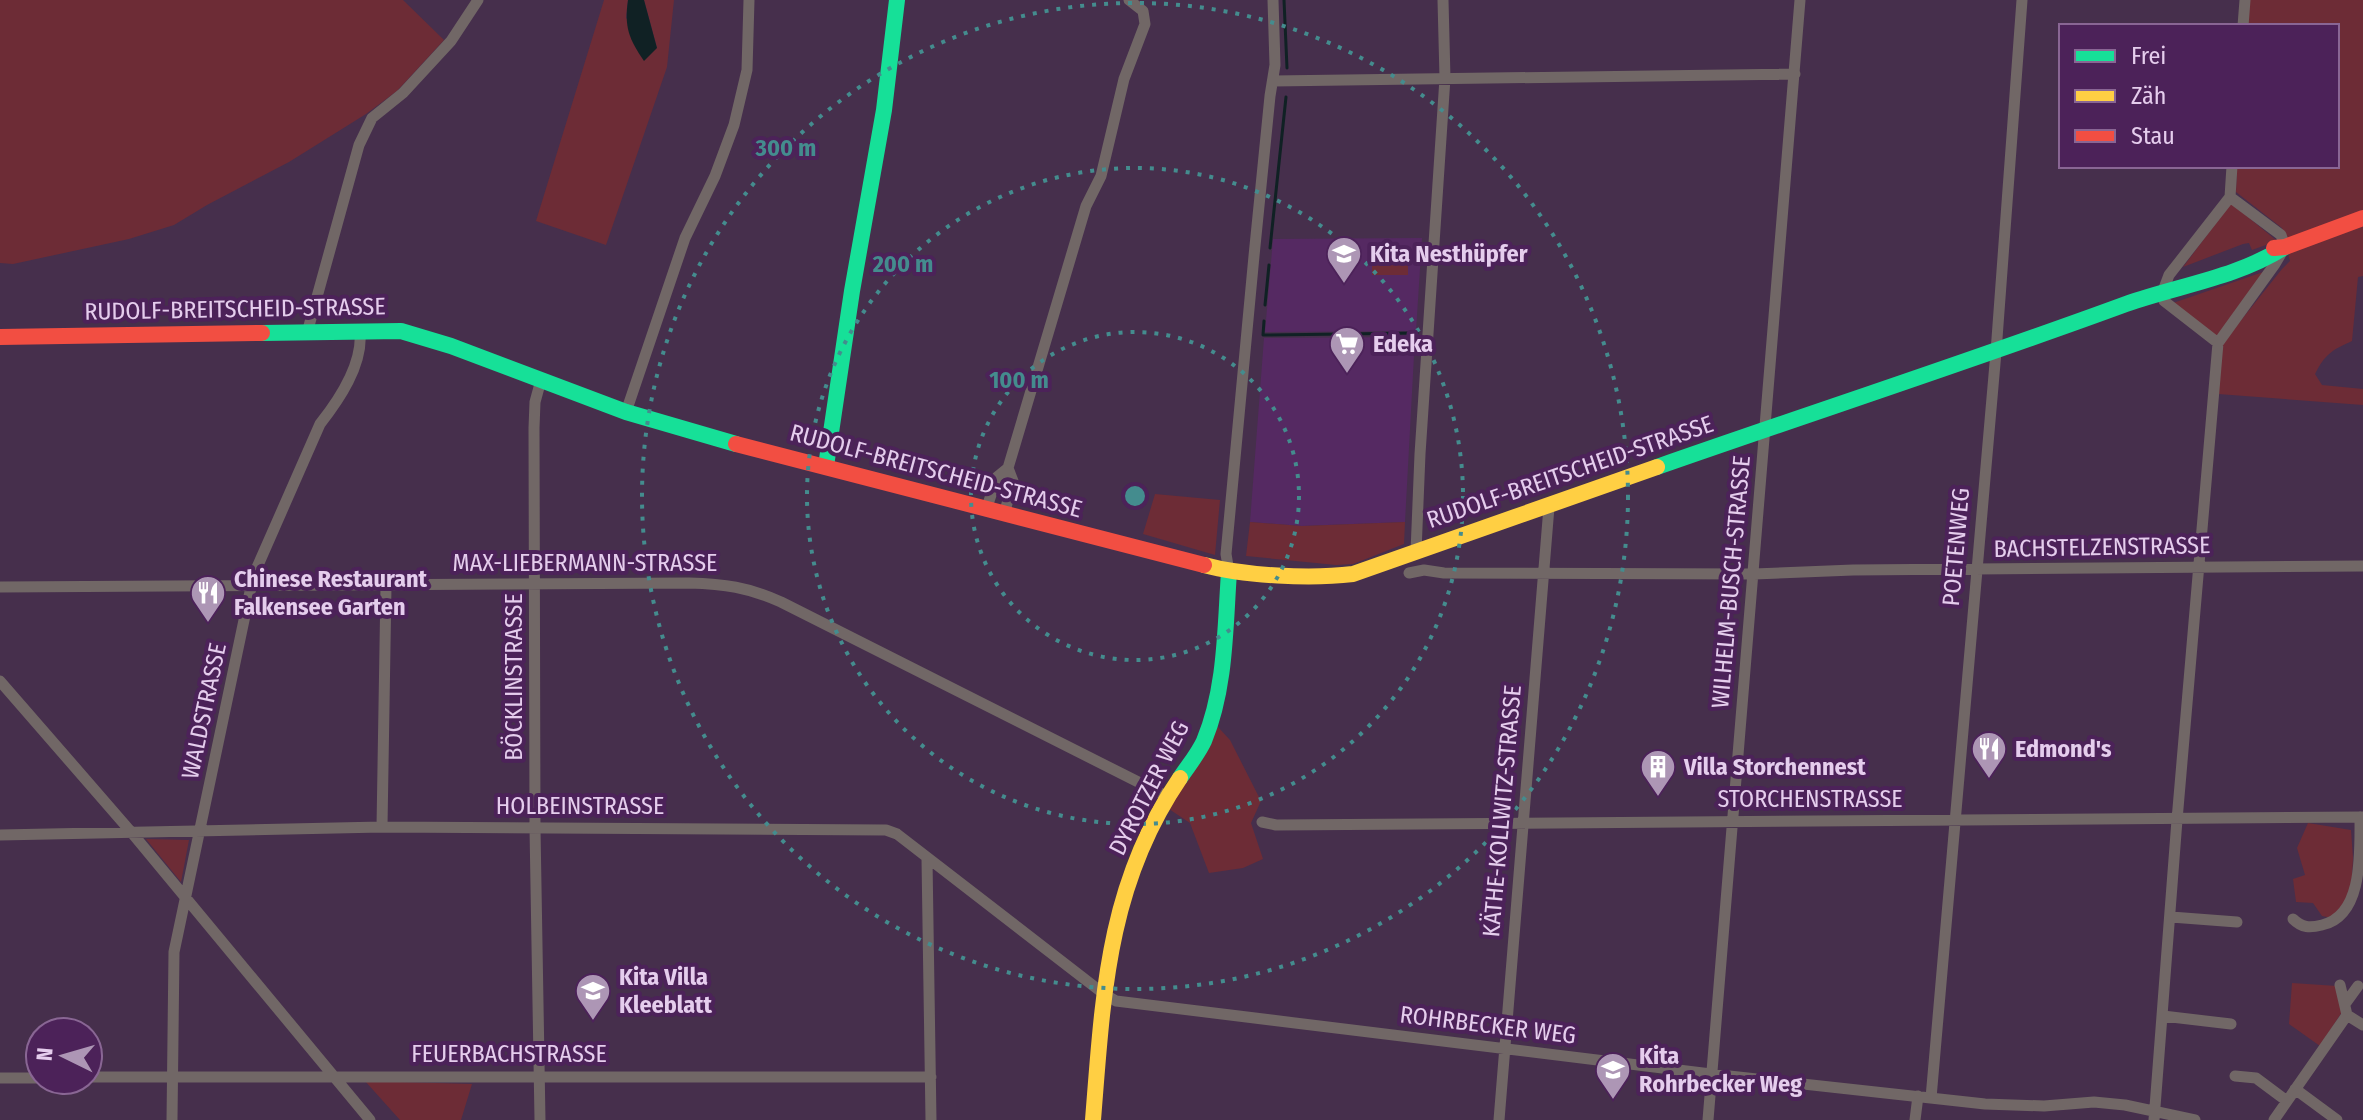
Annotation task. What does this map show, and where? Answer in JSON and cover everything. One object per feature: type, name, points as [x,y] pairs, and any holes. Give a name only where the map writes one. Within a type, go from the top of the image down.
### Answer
[{"type":"street","points":[[307,333],[359,145],[372,118],[403,93],[451,41],[478,0]]},
{"type":"street","points":[[626,412],[685,238],[715,176],[734,125],[747,70],[749,0]]},
{"type":"street","points":[[826,466],[885,106],[897,0]]},
{"type":"street","points":[[986,510],[997,477],[1008,468],[1086,206],[1101,176],[1124,79],[1145,24],[1143,11],[1129,0]]},
{"type":"street","points":[[1229,572],[1226,554],[1275,65],[1273,0]]},
{"type":"street","points":[[1416,552],[1445,78],[1443,0]]},
{"type":"street","name":"WILHELM-BUSCH-STRASSE","points":[[1708,1120],[1800,0]]},
{"type":"street","name":"POETENWEG","points":[[1931,1098],[1996,352],[2022,0]]},
{"type":"street","points":[[2243,24],[2245,0]]},
{"type":"street","points":[[1273,81],[1795,74]]},
{"type":"street","points":[[2218,343],[2164,301],[2163,291],[2169,275],[2230,197],[2232,168]]},
{"type":"street","points":[[2155,1115],[2218,343],[2285,247],[2281,235],[2230,197]]},
{"type":"street","name":"RUDOLF-BREITSCHEID-STRASSE","points":[[0,337],[386,331],[414,334],[626,412],[1004,515],[1229,572],[1335,576],[1353,574],[1765,429],[1996,352],[2163,291],[2178,280],[2268,249],[2285,247],[2363,218]]},
{"type":"street","name":"WALDSTRASSE","points":[[172,1120],[174,952],[251,587],[320,424],[355,366],[361,343],[360,332]]},
{"type":"street","name":"BÖCKLINSTRASSE","points":[[540,1120],[535,828],[534,428],[535,402],[541,380]]},
{"type":"street","points":[[1004,515],[1013,481],[1008,468]]},
{"type":"street","name":"KÄTHE-KOLLWITZ-STRASSE","points":[[1499,1120],[1549,507]]},
{"type":"street","name":"BACHSTELZENSTRASSE","points":[[1409,573],[1424,570],[1444,573],[1754,574],[1853,570],[2363,566]]},
{"type":"street","name":"DYROTZER WEG","points":[[1093,1120],[1106,965],[1116,921],[1127,884],[1168,797],[1203,743],[1213,716],[1229,572]]},
{"type":"street","name":"MAX-LIEBERMANN-STRASSE","points":[[0,587],[734,585],[759,592],[1168,797]]},
{"type":"street","points":[[382,827],[386,586]]},
{"type":"street","points":[[0,681],[132,833],[370,1120]]},
{"type":"street","name":"STORCHENSTRASSE","points":[[1262,822],[1276,825],[1524,824],[2361,817],[2360,887],[2348,910],[2339,920],[2310,927],[2293,919]]},
{"type":"street","name":"HOLBEINSTRASSE","points":[[0,835],[382,827],[886,830],[897,834],[1104,994]]},
{"type":"street","points":[[927,859],[931,1120]]},
{"type":"street","points":[[2171,917],[2237,922]]},
{"type":"street","points":[[2340,985],[2346,1010],[2363,1025]]},
{"type":"street","points":[[2274,1120],[2346,1010],[2358,986]]},
{"type":"street","name":"ROHRBECKER WEG","points":[[1104,994],[1116,1001],[1711,1074],[1985,1104],[2044,1106],[2094,1102],[2195,1120]]},
{"type":"street","points":[[2163,1016],[2231,1024]]},
{"type":"street","points":[[2235,1076],[2256,1078],[2287,1101]]},
{"type":"street","name":"FEUERBACHSTRASSE","points":[[104,1077],[931,1077]]},
{"type":"street","points":[[0,1078],[24,1078]]},
{"type":"street","points":[[2295,1089],[2337,1120]]},
{"type":"street","points":[[1915,1120],[1918,1096]]},
{"type":"street","points":[[2044,1106],[2044,1120]]},
{"type":"shaded area","points":[[0,0],[403,0],[444,40],[397,91],[366,114],[289,162],[174,225],[129,239],[13,264],[0,263]]},
{"type":"shaded area","points":[[604,0],[628,0],[626,18],[657,48],[644,0],[674,0],[667,67],[606,245],[536,221]]},
{"type":"shaded area","points":[[628,0],[644,0],[657,48],[644,61],[629,32]]},
{"type":"shaded area","points":[[2248,0],[2363,0],[2363,276],[2358,277],[2352,341],[2330,353],[2315,374],[2322,385],[2363,389],[2363,405],[2218,394],[2222,344],[2290,261],[2282,228],[2236,192],[2237,168],[2339,168],[2339,24],[2246,24]]},
{"type":"shaded area","points":[[2231,203],[2277,241],[2252,250],[2249,243],[2243,244],[2183,267]]},
{"type":"shaded area","name":"Kita Nesthüpfer","points":[[1422,238],[1416,331],[1265,332],[1273,239]]},
{"type":"shaded area","points":[[1372,254],[1408,254],[1408,275],[1372,275]]},
{"type":"shaded area","points":[[2266,271],[2218,339],[2173,303]]},
{"type":"shaded area","points":[[1415,337],[1405,522],[1302,526],[1250,522],[1264,338]]},
{"type":"shaded area","points":[[1155,494],[1220,500],[1215,555],[1143,534]]},
{"type":"shaded area","points":[[1250,522],[1302,526],[1405,522],[1404,544],[1353,564],[1246,556]]},
{"type":"shaded area","points":[[1218,727],[1230,740],[1261,801],[1251,823],[1263,859],[1243,868],[1209,873],[1190,823],[1169,809]]},
{"type":"shaded area","points":[[2308,823],[2351,830],[2351,895],[2337,919],[2322,916],[2313,903],[2296,902],[2293,879],[2305,875],[2297,848]]},
{"type":"shaded area","points":[[146,839],[189,840],[181,882]]},
{"type":"shaded area","points":[[2292,983],[2337,986],[2342,1012],[2320,1046],[2289,1024]]},
{"type":"shaded area","points":[[365,1081],[472,1084],[461,1120],[400,1120]]},
{"type":"waterway","points":[[1284,0],[1287,68]]},
{"type":"waterway","points":[[1270,248],[1286,97]]},
{"type":"waterway","points":[[1265,305],[1269,265]]},
{"type":"waterway","points":[[1264,321],[1263,335],[1417,333]]},
{"type":"traffic: fast","points":[[826,466],[852,291],[884,110],[897,0]]},
{"type":"traffic: fast","points":[[1657,467],[2126,304],[2227,274],[2285,247]]},
{"type":"traffic: fast","points":[[262,333],[401,331],[451,346],[626,412],[736,444]]},
{"type":"traffic: fast","points":[[1180,778],[1204,741],[1217,700],[1229,572]]},
{"type":"traffic: slow","points":[[1204,565],[1278,576],[1353,574],[1657,467]]},
{"type":"traffic: slow","points":[[1093,1120],[1106,986],[1123,901],[1137,859],[1156,818],[1180,778]]},
{"type":"traffic: jam","points":[[2274,248],[2285,247],[2363,218]]},
{"type":"traffic: jam","points":[[0,337],[262,333]]},
{"type":"traffic: jam","points":[[736,444],[1204,565]]},
{"type":"place","name":"Kita Nesthüpfer","points":[[1344,285]]},
{"type":"place","name":"Edeka","points":[[1347,375]]},
{"type":"place","name":"Chinese Restaurant Falkensee Garten","points":[[208,624]]},
{"type":"place","name":"Edmond's","points":[[1989,780]]},
{"type":"place","name":"Villa Storchennest","points":[[1658,798]]},
{"type":"place","name":"Kita Villa Kleeblatt","points":[[593,1022]]},
{"type":"place","name":"Kita Rohrbecker Weg","points":[[1613,1101]]}]
